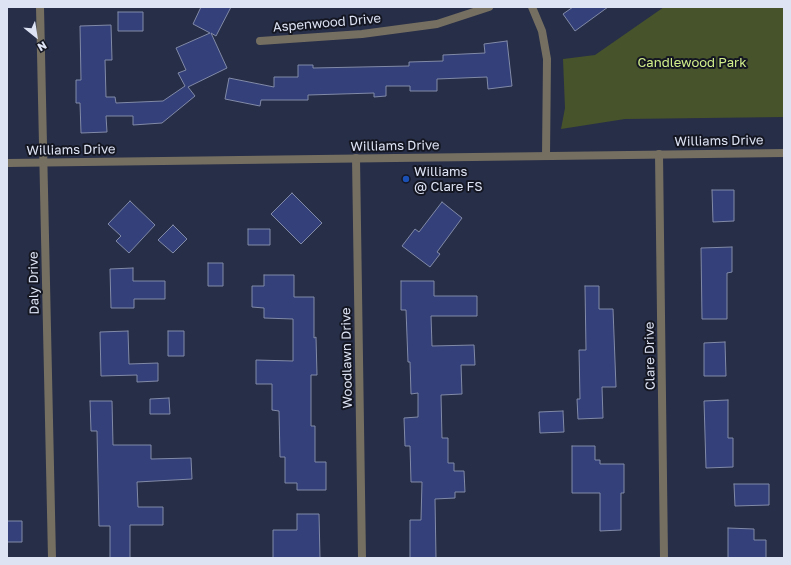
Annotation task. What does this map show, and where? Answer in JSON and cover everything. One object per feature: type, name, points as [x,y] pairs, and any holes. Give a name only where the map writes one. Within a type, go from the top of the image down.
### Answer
[{"type":"street","name":"Daly Drive","points":[[40,7],[52,558]]},
{"type":"street","name":"Aspenwood Drive","points":[[260,40],[362,34],[429,25],[489,7]]},
{"type":"street","points":[[532,7],[542,31],[547,59],[546,156]]},
{"type":"street","name":"Williams Drive","points":[[7,163],[784,153]]},
{"type":"street","name":"Clare Drive","points":[[659,154],[664,558]]},
{"type":"street","name":"Woodlawn Drive","points":[[356,158],[362,558]]},
{"type":"green space","name":"Candlewood Park","points":[[664,7],[784,7],[784,117],[625,119],[561,129],[565,108],[563,59],[595,55]]},
{"type":"building","points":[[201,7],[231,7],[216,36],[211,33],[227,68],[188,87],[195,96],[162,123],[133,125],[133,116],[106,116],[107,132],[81,133],[80,103],[76,103],[76,80],[81,80],[80,26],[111,25],[112,60],[105,60],[106,97],[115,97],[116,103],[163,101],[185,86],[178,73],[186,70],[176,48],[210,33],[193,24]]},
{"type":"building","points":[[573,7],[608,7],[575,31],[563,14]]},
{"type":"building","points":[[118,12],[143,12],[143,31],[118,31]]},
{"type":"building","points":[[507,41],[512,86],[488,89],[487,77],[437,79],[437,91],[410,91],[410,86],[386,86],[386,96],[374,97],[374,93],[308,95],[308,100],[261,100],[260,106],[225,99],[229,78],[274,87],[274,77],[298,77],[298,65],[313,65],[313,68],[409,66],[409,62],[443,61],[443,55],[485,53],[484,44]]},
{"type":"building","points":[[712,190],[734,190],[734,221],[713,222]]},
{"type":"building","points":[[292,193],[322,223],[301,244],[271,214]]},
{"type":"building","points":[[130,201],[155,225],[129,253],[116,241],[121,236],[108,224]]},
{"type":"building","points":[[442,202],[462,218],[437,252],[440,254],[430,267],[402,246],[415,229],[419,232]]},
{"type":"building","points":[[173,225],[187,239],[173,253],[158,240]]},
{"type":"building","points":[[248,229],[270,229],[270,245],[248,245]]},
{"type":"building","points":[[732,247],[732,272],[727,273],[727,319],[702,319],[701,248]]},
{"type":"building","points":[[208,263],[223,263],[223,286],[208,286]]},
{"type":"building","points":[[133,268],[133,281],[165,281],[165,299],[134,299],[134,308],[111,308],[110,269]]},
{"type":"building","points":[[264,275],[294,275],[294,297],[314,297],[314,338],[316,337],[317,375],[311,375],[311,426],[315,426],[315,462],[326,462],[326,490],[297,490],[297,483],[285,483],[285,457],[280,457],[279,411],[272,410],[272,384],[256,384],[256,360],[293,361],[293,319],[264,318],[264,308],[252,307],[252,286],[264,286]]},
{"type":"building","points":[[401,281],[434,281],[434,296],[477,296],[477,316],[431,316],[432,346],[474,345],[475,365],[461,365],[462,394],[441,395],[442,438],[448,438],[448,463],[454,463],[454,471],[464,471],[465,492],[455,492],[455,498],[435,499],[436,558],[410,558],[410,520],[421,520],[422,482],[411,482],[410,446],[405,446],[404,418],[418,417],[418,393],[411,394],[406,310],[401,310]]},
{"type":"building","points":[[585,286],[599,286],[599,309],[613,309],[616,387],[602,387],[603,418],[578,419],[577,399],[580,399],[579,350],[586,350]]},
{"type":"building","points":[[128,331],[129,364],[158,363],[158,381],[137,382],[137,375],[101,376],[100,332]]},
{"type":"building","points":[[168,331],[184,331],[184,356],[168,356]]},
{"type":"building","points":[[725,342],[726,376],[704,376],[704,343]]},
{"type":"building","points":[[169,398],[170,414],[150,414],[150,399]]},
{"type":"building","points":[[728,400],[728,438],[733,438],[733,467],[706,468],[704,401]]},
{"type":"building","points":[[90,401],[112,401],[113,445],[151,445],[151,459],[191,458],[192,479],[137,482],[138,507],[163,507],[163,525],[130,525],[130,558],[110,558],[110,526],[99,526],[97,431],[91,431]]},
{"type":"building","points":[[563,411],[564,432],[540,433],[539,412]]},
{"type":"building","points":[[572,446],[595,446],[595,460],[600,460],[600,464],[624,464],[624,493],[621,493],[621,530],[600,531],[600,493],[572,493]]},
{"type":"building","points":[[734,484],[769,484],[769,505],[735,506]]},
{"type":"building","points":[[297,514],[319,514],[320,558],[273,558],[273,530],[297,530]]},
{"type":"building","points":[[7,521],[22,521],[22,542],[7,542]]},
{"type":"building","points":[[728,528],[754,529],[754,540],[766,540],[766,558],[728,558]]},
{"type":"place","name":"Williams @ Clare FS","points":[[406,179]]}]
